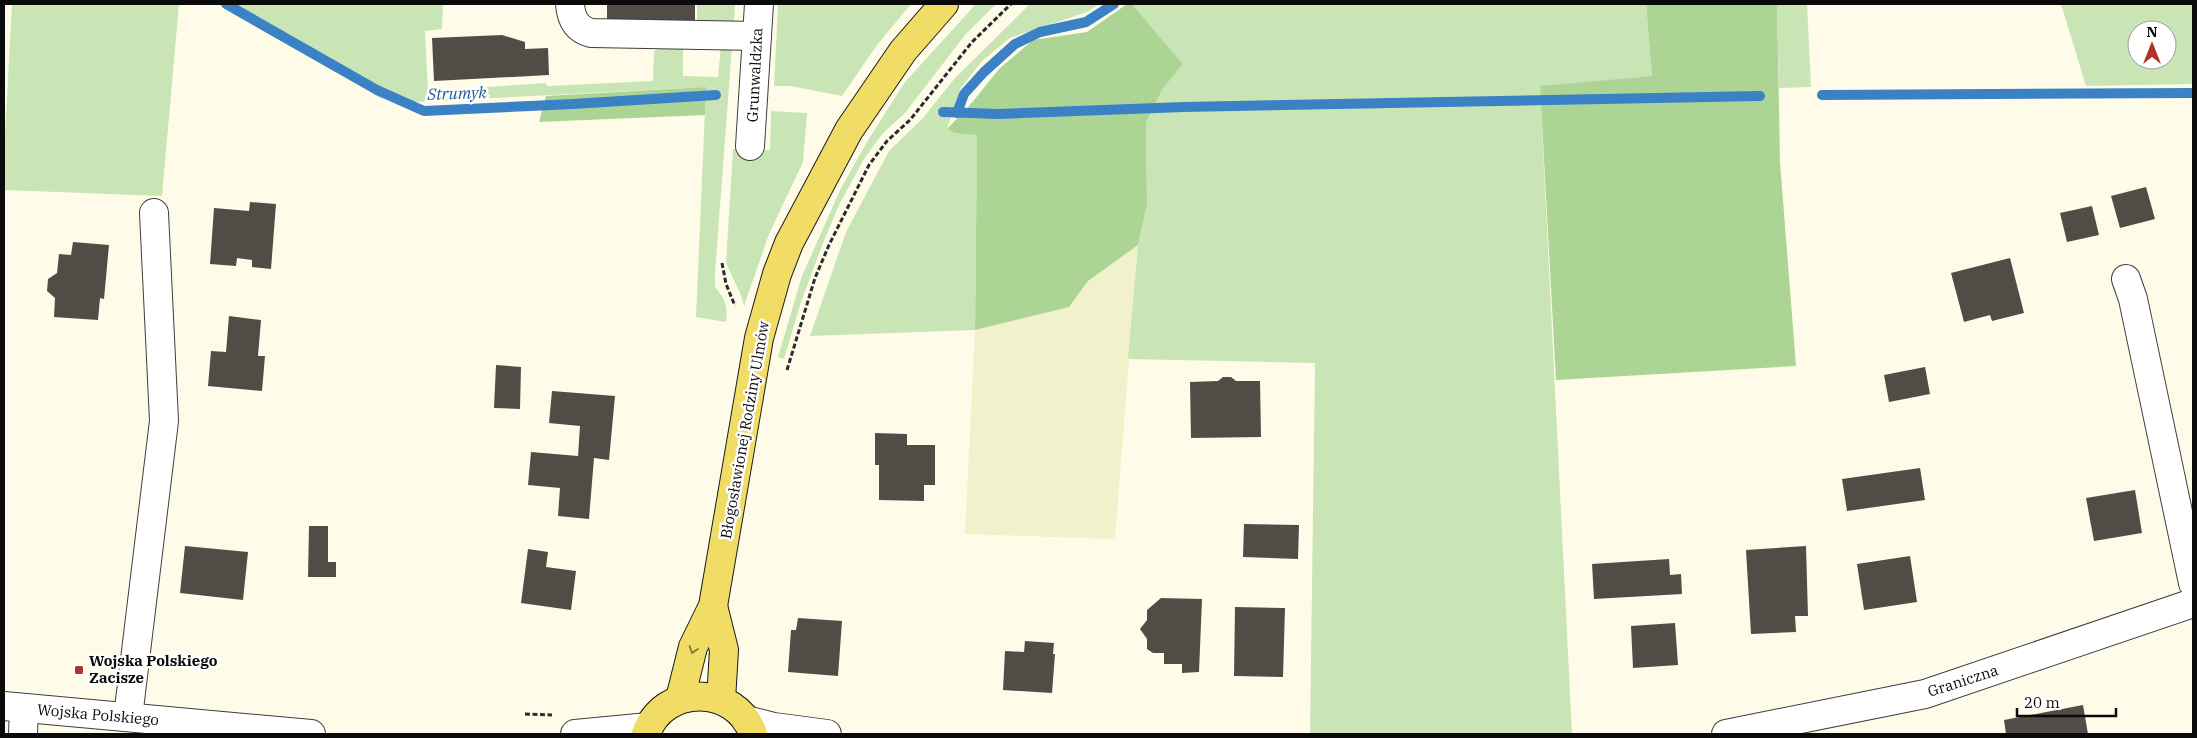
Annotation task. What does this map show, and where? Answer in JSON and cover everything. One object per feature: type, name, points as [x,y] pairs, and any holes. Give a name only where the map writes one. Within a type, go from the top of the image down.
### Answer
[{"type":"main road","name":"Błogosławionej Rodziny Ulmów","points":[[680,699],[693,647],[713,606],[759,338],[777,274],[789,244],[849,130],[903,52],[944,4]]},
{"type":"main road","name":"Błogosławionej Rodziny Ulmów","points":[[713,606],[724,650],[721,700]]},
{"type":"main road","points":[[648,731],[662,710],[680,699],[701,696],[721,700],[735,708],[750,727]]},
{"type":"street","points":[[570,4],[575,22],[582,29],[591,33],[757,36]]},
{"type":"street","name":"Grunwaldzka","points":[[750,146],[759,4]]},
{"type":"street","points":[[128,718],[164,421],[154,213]]},
{"type":"street","points":[[2126,279],[2134,299],[2193,583]]},
{"type":"street","name":"Graniczna","points":[[1726,734],[1925,694],[2193,603]]},
{"type":"street","name":"Wojska Polskiego","points":[[17,716],[128,718],[212,730],[312,734]]},
{"type":"street","points":[[568,724],[648,731]]},
{"type":"street","points":[[750,727],[774,727],[827,734]]},
{"type":"path","points":[[785,379],[815,278],[829,245],[869,165],[887,141],[910,120],[972,42],[1011,4]]},
{"type":"path","points":[[722,263],[726,284],[732,296],[735,314]]},
{"type":"path","points":[[525,714],[568,724]]},
{"type":"green space","points":[[12,4],[179,4],[162,196],[4,190],[4,154]]},
{"type":"green space","points":[[233,4],[443,4],[442,29],[425,31],[428,91],[546,83],[547,86],[653,81],[654,51],[667,45],[683,45],[683,76],[718,77],[721,45],[732,46],[715,273],[715,287],[726,307],[726,322],[696,317],[706,87],[416,102],[380,98]]},
{"type":"green space","points":[[697,4],[735,4],[734,23],[697,24]]},
{"type":"green space","points":[[778,4],[911,4],[877,45],[842,96],[790,86],[774,86]]},
{"type":"green space","points":[[976,4],[996,4],[965,35],[905,113],[883,133],[864,159],[840,203],[823,243],[801,302],[784,359],[778,357],[802,276],[841,188],[870,137],[905,82]]},
{"type":"green space","points":[[1030,4],[1100,4],[1087,12],[1010,38],[982,61],[960,89],[947,129],[954,133],[977,134],[975,330],[810,336],[846,232],[889,151],[923,118],[955,78]]},
{"type":"green space","points":[[1127,4],[1132,4],[1183,64],[1162,90],[1146,123],[1147,205],[1138,245],[1088,281],[1069,307],[975,330],[977,135],[954,133],[947,129],[970,105],[999,69],[1033,40],[1087,32]]},
{"type":"green space","points":[[1132,4],[1646,4],[1652,76],[1540,87],[1572,734],[1310,734],[1315,363],[1128,359],[1138,245],[1147,205],[1146,123],[1162,90],[1183,64]]},
{"type":"green space","points":[[1646,4],[1777,4],[1780,162],[1796,366],[1556,380],[1540,86],[1652,76]]},
{"type":"green space","points":[[1777,4],[1807,4],[1811,87],[1779,88]]},
{"type":"green space","points":[[2061,4],[2193,4],[2193,84],[2086,86]]},
{"type":"green space","points":[[706,87],[705,115],[539,122],[546,96]]},
{"type":"green space","points":[[771,111],[807,113],[803,162],[769,234],[744,306],[726,263],[733,149],[770,150]]},
{"type":"green space","points":[[1138,245],[1115,539],[965,534],[975,330],[1069,307],[1088,281]]},
{"type":"building","points":[[607,4],[695,4],[695,24],[607,23]]},
{"type":"building","points":[[502,35],[525,42],[525,49],[548,48],[549,75],[434,81],[432,38]]},
{"type":"building","points":[[2146,187],[2155,219],[2120,228],[2111,196]]},
{"type":"building","points":[[250,202],[276,204],[271,269],[252,267],[252,260],[237,258],[236,266],[210,264],[214,208],[249,211]]},
{"type":"building","points":[[2092,206],[2099,235],[2067,242],[2060,213]]},
{"type":"building","points":[[73,242],[109,245],[104,299],[100,298],[98,320],[54,317],[55,298],[47,291],[48,279],[57,273],[59,254],[71,255]]},
{"type":"building","points":[[2010,258],[2024,313],[1992,321],[1990,315],[1964,322],[1951,273]]},
{"type":"building","points":[[229,316],[261,320],[258,356],[265,356],[262,391],[208,386],[211,351],[226,352]]},
{"type":"building","points":[[496,365],[521,367],[520,409],[494,408]]},
{"type":"building","points":[[1925,367],[1930,394],[1889,402],[1884,375]]},
{"type":"building","points":[[1223,377],[1231,377],[1236,381],[1260,381],[1261,437],[1191,438],[1190,382],[1218,381]]},
{"type":"building","points":[[552,391],[615,396],[609,460],[594,458],[589,519],[558,516],[560,488],[528,485],[531,452],[578,456],[580,426],[549,423]]},
{"type":"building","points":[[875,433],[907,434],[907,445],[935,445],[935,485],[924,485],[924,501],[879,500],[879,465],[875,465]]},
{"type":"building","points":[[1920,468],[1925,500],[1847,511],[1842,479]]},
{"type":"building","points":[[2135,490],[2142,533],[2094,541],[2086,498]]},
{"type":"building","points":[[1244,524],[1299,525],[1298,559],[1243,557]]},
{"type":"building","points":[[309,526],[328,526],[328,562],[336,562],[336,577],[308,577]]},
{"type":"building","points":[[185,546],[248,552],[243,600],[180,593]]},
{"type":"building","points":[[1806,546],[1808,616],[1795,616],[1796,632],[1751,634],[1746,550]]},
{"type":"building","points":[[528,549],[548,552],[546,567],[576,571],[571,610],[521,603]]},
{"type":"building","points":[[1910,556],[1917,602],[1864,610],[1857,564]]},
{"type":"building","points":[[1669,559],[1670,575],[1681,574],[1682,594],[1594,599],[1592,564]]},
{"type":"building","points":[[1161,598],[1202,599],[1199,672],[1182,673],[1182,664],[1164,664],[1164,653],[1153,653],[1147,649],[1147,639],[1140,629],[1147,620],[1147,610]]},
{"type":"building","points":[[1235,607],[1285,608],[1283,677],[1234,676]]},
{"type":"building","points":[[798,618],[842,621],[838,676],[788,672],[791,630],[796,630]]},
{"type":"building","points":[[1675,623],[1678,665],[1633,668],[1631,626]]},
{"type":"building","points":[[1025,641],[1054,643],[1052,693],[1003,690],[1005,651],[1024,652]]},
{"type":"building","points":[[2083,705],[2088,734],[2006,734],[2004,720]]},
{"type":"waterway","name":"Strumyk","points":[[226,4],[377,90],[424,111],[716,95]]},
{"type":"waterway","points":[[957,113],[964,94],[984,72],[1015,44],[1040,32],[1086,22],[1114,4]]},
{"type":"waterway","points":[[1822,95],[2193,93]]},
{"type":"waterway","points":[[943,112],[998,114],[1184,107],[1760,96]]},
{"type":"place","name":"Wojska Polskiego Zacisze","points":[[79,670]]}]
